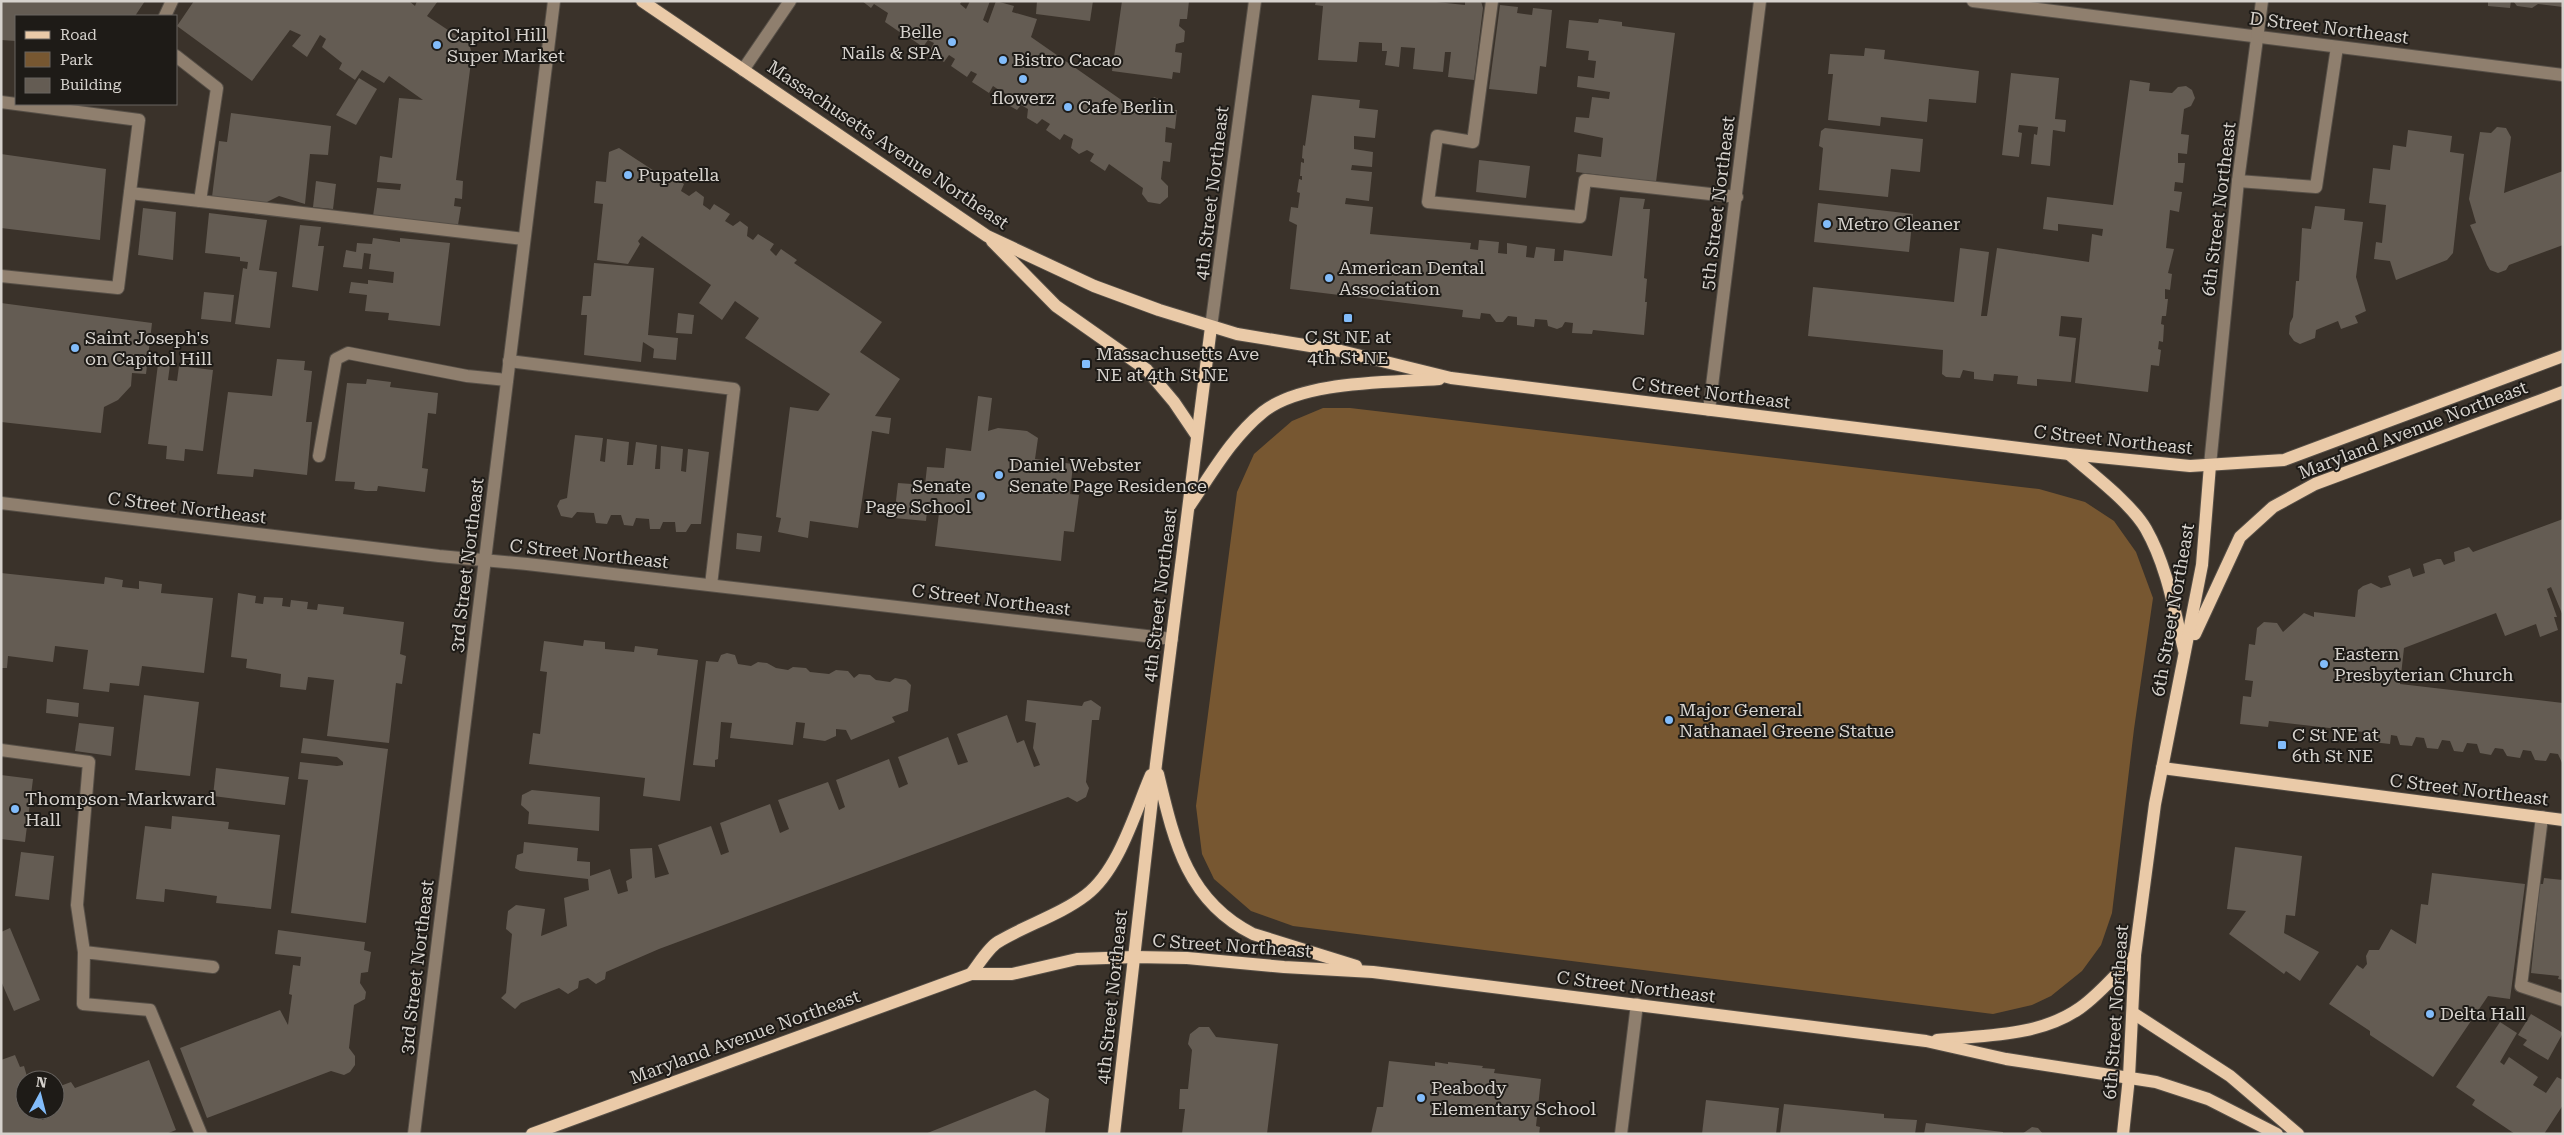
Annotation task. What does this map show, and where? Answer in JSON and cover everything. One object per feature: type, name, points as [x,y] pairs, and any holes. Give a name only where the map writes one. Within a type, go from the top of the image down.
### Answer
[{"type":"main road","name":"Massachusetts Avenue Northeast","points":[[642,1],[987,236],[1122,298],[1211,327]]},
{"type":"main road","points":[[987,236],[1056,306],[1147,370],[1174,402],[1197,436]]},
{"type":"main road","name":"C Street Northeast","points":[[1211,327],[1257,338],[1341,351],[1451,378],[2069,454],[2170,465],[2210,465]]},
{"type":"main road","name":"4th Street Northeast","points":[[1114,1134],[1156,764],[1211,327]]},
{"type":"main road","name":"Maryland Avenue Northeast","points":[[2210,465],[2284,460],[2304,454],[2563,356]]},
{"type":"main road","points":[[1189,506],[1236,439],[1262,413],[1280,402],[1304,392],[1337,387],[1451,378]]},
{"type":"main road","name":"Maryland Avenue Northeast","points":[[2186,655],[2240,537],[2273,507],[2315,484],[2563,392]]},
{"type":"main road","points":[[2069,454],[2116,495],[2146,529],[2164,569],[2186,655]]},
{"type":"main road","name":"6th Street Northeast","points":[[2123,1134],[2129,1077],[2135,955],[2162,768],[2186,655],[2202,565],[2210,465]]},
{"type":"main road","points":[[1156,764],[1171,828],[1184,861],[1200,891],[1213,908],[1240,928],[1253,934],[1373,972]]},
{"type":"main road","points":[[971,974],[996,943],[1086,896],[1097,885],[1117,854],[1156,764]]},
{"type":"main road","name":"C Street Northeast","points":[[2162,768],[2563,820]]},
{"type":"main road","points":[[1926,1041],[2013,1032],[2048,1024],[2080,1008],[2135,955]]},
{"type":"main road","name":"C Street Northeast","points":[[1134,957],[1187,958],[1284,968],[1373,972],[1926,1041],[2006,1059],[2129,1077]]},
{"type":"main road","name":"Maryland Avenue Northeast","points":[[532,1134],[971,974],[1012,974],[1078,959],[1134,957]]},
{"type":"main road","points":[[2133,1013],[2230,1076],[2298,1134]]},
{"type":"main road","points":[[2129,1077],[2156,1082],[2208,1099],[2277,1134]]},
{"type":"street","points":[[165,15],[172,1]]},
{"type":"street","name":"3rd Street Northeast","points":[[414,1134],[554,1]]},
{"type":"street","points":[[742,70],[790,1]]},
{"type":"street","name":"4th Street Northeast","points":[[1211,327],[1255,1]]},
{"type":"street","points":[[1492,1],[1473,142],[1437,136],[1428,202],[1580,217],[1585,180],[1737,197]]},
{"type":"street","name":"5th Street Northeast","points":[[1709,410],[1760,1]]},
{"type":"street","name":"D Street Northeast","points":[[1972,1],[2563,75]]},
{"type":"street","name":"6th Street Northeast","points":[[2210,465],[2238,181],[2262,1]]},
{"type":"street","points":[[2238,181],[2316,187],[2337,47]]},
{"type":"street","points":[[178,58],[217,88],[200,201]]},
{"type":"street","points":[[1,102],[15,104]]},
{"type":"street","points":[[1,276],[118,288],[139,120],[24,105]]},
{"type":"street","points":[[130,193],[524,239]]},
{"type":"street","points":[[319,456],[336,358],[348,353],[467,376],[507,380]]},
{"type":"street","points":[[509,361],[734,389],[711,585]]},
{"type":"street","name":"C Street Northeast","points":[[1,503],[1172,639]]},
{"type":"street","points":[[1,750],[89,762],[78,905],[84,952],[83,1004],[150,1010],[201,1134]]},
{"type":"street","points":[[2542,817],[2521,986],[2563,1000]]},
{"type":"street","points":[[84,952],[213,967]]},
{"type":"street","points":[[1621,1134],[1637,1004]]},
{"type":"green space","points":[[1323,408],[1350,408],[2039,489],[2085,502],[2114,521],[2136,552],[2153,598],[2134,729],[2112,913],[2101,945],[2082,971],[2051,996],[2032,1005],[1993,1014],[1293,926],[1251,911],[1214,879],[1202,854],[1196,806],[1237,492],[1254,454],[1292,421]]},
{"type":"building","points":[[1,1],[145,1],[136,15],[15,15],[15,41],[1,40]]},
{"type":"building","points":[[194,1],[409,1],[415,6],[417,1],[438,1],[427,16],[469,44],[472,54],[456,180],[463,181],[462,199],[455,198],[454,206],[461,207],[458,225],[373,216],[377,188],[400,190],[401,184],[377,182],[380,156],[392,158],[399,98],[423,100],[389,76],[384,83],[362,70],[355,80],[339,69],[342,63],[322,47],[326,39],[320,35],[307,57],[292,46],[301,35],[290,30],[252,81],[178,27]]},
{"type":"building","points":[[862,1],[962,1],[960,4],[966,9],[970,1],[990,1],[983,20],[988,23],[996,1],[1014,6],[1012,12],[1037,19],[1031,37],[1143,115],[1154,97],[1171,104],[1170,110],[1177,110],[1175,129],[1166,127],[1165,142],[1172,143],[1170,162],[1163,161],[1161,179],[1168,186],[1168,197],[1160,204],[1148,202],[1142,194],[1143,188],[1109,164],[1105,171],[1090,161],[1094,154],[1087,150],[1079,154],[1071,148],[1073,139],[1064,134],[1060,140],[1046,130],[1050,124],[1042,119],[1037,124],[1027,118],[1028,109],[1021,105],[1017,110],[1001,101],[1006,94],[1000,89],[993,86],[989,93],[972,82],[977,74],[971,71],[967,77],[951,66],[955,59],[949,55],[944,62],[929,52],[934,43],[928,40],[923,47],[907,36],[911,29],[906,25],[901,33],[885,22],[888,13],[874,4],[871,8]]},
{"type":"building","points":[[1037,1],[1093,1],[1090,21],[1036,14]]},
{"type":"building","points":[[1122,1],[1189,1],[1187,19],[1180,19],[1179,26],[1185,31],[1184,42],[1176,44],[1175,52],[1182,53],[1180,73],[1173,72],[1172,79],[1112,71]]},
{"type":"building","points":[[1316,1],[1427,1],[1465,5],[1465,1],[1481,1],[1483,8],[1474,80],[1448,77],[1451,52],[1445,52],[1443,72],[1413,69],[1415,48],[1401,47],[1399,67],[1385,65],[1387,51],[1382,51],[1382,43],[1359,42],[1357,62],[1318,60],[1323,6],[1315,5]]},
{"type":"building","points":[[2488,1],[2511,1],[2510,8],[2488,6]]},
{"type":"building","points":[[2513,1],[2563,1],[2563,7],[2538,4],[2532,8],[2517,6]]},
{"type":"building","points":[[1500,5],[1518,7],[1517,13],[1532,15],[1533,8],[1552,10],[1546,67],[1540,66],[1537,94],[1489,89]]},
{"type":"building","points":[[1599,19],[1622,22],[1622,26],[1675,33],[1656,182],[1576,172],[1578,154],[1601,157],[1603,138],[1574,132],[1576,117],[1589,118],[1592,97],[1609,99],[1610,92],[1577,87],[1578,76],[1594,78],[1596,61],[1588,60],[1589,51],[1566,48],[1569,20],[1598,23]]},
{"type":"building","points":[[1865,48],[1885,50],[1884,59],[1979,71],[1976,103],[1929,99],[1927,122],[1881,117],[1880,126],[1828,120],[1833,74],[1828,74],[1830,54],[1864,56]]},
{"type":"building","points":[[2011,73],[2059,78],[2055,119],[2066,120],[2065,132],[2053,130],[2050,166],[2031,164],[2034,134],[2037,135],[2038,127],[2019,125],[2018,132],[2022,133],[2019,157],[2002,155]]},
{"type":"building","points":[[359,78],[377,89],[356,125],[336,115]]},
{"type":"building","points":[[2130,80],[2150,83],[2149,91],[2172,93],[2178,87],[2186,86],[2192,90],[2195,98],[2191,106],[2184,109],[2181,134],[2189,135],[2187,154],[2178,153],[2178,163],[2185,163],[2183,183],[2175,182],[2174,191],[2182,192],[2179,212],[2170,210],[2166,248],[2174,249],[2168,273],[2172,274],[2170,290],[2165,289],[2165,299],[2168,299],[2166,316],[2162,316],[2161,324],[2164,325],[2163,342],[2159,341],[2158,349],[2161,350],[2159,366],[2151,365],[2148,392],[2075,383],[2082,318],[2061,316],[2059,336],[2076,338],[2071,382],[2037,379],[2037,386],[2017,384],[2018,376],[1994,374],[1993,381],[1974,379],[1974,372],[1963,370],[1960,378],[1946,377],[1942,374],[1943,350],[1808,336],[1813,287],[1954,302],[1960,248],[1989,252],[1981,316],[1987,316],[1997,248],[2089,262],[2092,234],[2102,236],[2103,229],[2058,224],[2058,231],[2043,229],[2047,197],[2113,205]]},
{"type":"building","points":[[1312,95],[1360,100],[1359,108],[1378,110],[1375,138],[1354,136],[1354,149],[1373,152],[1372,167],[1352,165],[1351,170],[1372,172],[1369,201],[1346,198],[1345,204],[1373,207],[1370,234],[1471,243],[1470,249],[1478,250],[1479,240],[1499,242],[1498,253],[1507,254],[1507,243],[1527,246],[1526,257],[1534,258],[1536,247],[1555,249],[1554,261],[1563,261],[1564,250],[1612,256],[1620,197],[1645,199],[1643,209],[1650,209],[1644,278],[1647,279],[1645,302],[1647,302],[1644,335],[1593,330],[1592,334],[1572,333],[1573,323],[1565,322],[1562,327],[1557,329],[1548,326],[1547,320],[1535,319],[1534,327],[1517,325],[1517,317],[1508,316],[1503,322],[1496,322],[1490,314],[1481,313],[1480,319],[1462,317],[1463,310],[1290,289],[1297,225],[1289,221],[1291,207],[1298,208],[1300,193],[1297,192],[1299,179],[1302,180],[1302,176],[1300,176],[1301,162],[1304,163],[1302,158],[1303,145],[1305,146]]},
{"type":"building","points":[[231,113],[331,126],[328,155],[310,154],[305,204],[279,196],[263,204],[212,197],[219,141],[227,142]]},
{"type":"building","points":[[2497,127],[2506,128],[2511,137],[2504,193],[2563,171],[2563,245],[2509,265],[2506,270],[2498,273],[2490,270],[2487,265],[2470,225],[2476,223],[2469,199],[2480,132],[2491,133]]},
{"type":"building","points":[[1825,128],[1923,139],[1920,172],[1891,169],[1888,197],[1819,190],[1823,148],[1819,146],[1821,131]]},
{"type":"building","points":[[2408,130],[2452,136],[2450,152],[2464,154],[2453,253],[2447,260],[2396,280],[2390,261],[2374,259],[2376,242],[2382,243],[2386,205],[2369,203],[2373,168],[2390,170],[2393,145],[2406,147]]},
{"type":"building","points":[[619,148],[665,178],[669,173],[684,184],[681,191],[689,196],[696,191],[704,197],[703,205],[710,210],[714,204],[730,214],[725,221],[733,226],[740,221],[748,227],[747,236],[753,240],[758,234],[774,244],[770,250],[776,256],[781,249],[797,260],[794,263],[882,322],[860,352],[900,379],[875,416],[891,418],[889,434],[872,431],[858,528],[810,521],[808,538],[778,532],[781,518],[776,517],[790,407],[818,411],[830,394],[745,338],[759,318],[735,301],[722,320],[699,303],[711,285],[642,236],[638,241],[640,244],[628,264],[597,260],[603,204],[594,203],[596,181],[606,182],[609,152]]},
{"type":"building","points":[[1,154],[106,169],[100,240],[1,228]]},
{"type":"building","points":[[1479,160],[1530,166],[1526,198],[1476,192]]},
{"type":"building","points":[[316,181],[336,184],[333,209],[313,207]]},
{"type":"building","points":[[1818,203],[1913,214],[1909,252],[1814,242]]},
{"type":"building","points":[[2315,206],[2345,209],[2344,220],[2363,222],[2356,277],[2366,311],[2355,316],[2358,323],[2341,329],[2338,321],[2316,330],[2315,338],[2300,344],[2294,341],[2289,334],[2290,323],[2293,317],[2296,281],[2299,281],[2302,228],[2311,229]]},
{"type":"building","points":[[143,208],[176,212],[173,260],[138,255]]},
{"type":"building","points":[[209,213],[267,220],[259,270],[277,272],[270,328],[235,324],[243,268],[247,269],[248,262],[240,261],[240,257],[205,253]]},
{"type":"building","points":[[300,225],[321,227],[318,246],[324,246],[318,291],[292,287]]},
{"type":"building","points":[[373,238],[400,242],[400,238],[450,243],[440,326],[388,320],[389,313],[365,311],[367,295],[349,293],[351,282],[368,284],[368,280],[393,283],[394,272],[369,269],[371,254],[364,253],[362,269],[343,267],[346,250],[356,252],[357,243],[372,244]]},
{"type":"building","points":[[594,263],[654,268],[648,335],[678,338],[676,360],[653,358],[654,349],[643,342],[641,362],[584,355],[587,315],[581,315],[583,296],[591,296]]},
{"type":"building","points":[[204,292],[234,295],[231,322],[201,319]]},
{"type":"building","name":"Saint Joseph's on Capitol Hill","points":[[1,303],[152,323],[146,374],[132,373],[131,386],[118,400],[104,407],[101,433],[1,422]]},
{"type":"building","points":[[678,313],[694,315],[692,334],[676,333]]},
{"type":"building","points":[[277,359],[305,361],[304,370],[312,371],[306,422],[312,422],[307,475],[254,469],[253,477],[217,474],[228,392],[272,396]]},
{"type":"building","points":[[158,364],[170,365],[168,380],[177,381],[179,366],[213,370],[203,451],[185,449],[184,461],[166,459],[167,446],[148,444]]},
{"type":"building","points":[[367,379],[391,382],[390,387],[438,393],[436,414],[428,413],[422,468],[428,469],[425,492],[378,486],[377,491],[366,491],[354,489],[355,482],[335,481],[347,383],[366,384]]},
{"type":"building","name":"Daniel Webster Senate Page Residence","points":[[978,396],[992,398],[988,431],[998,428],[1027,431],[1038,438],[1035,459],[1073,464],[1070,494],[1079,495],[1074,532],[1064,531],[1061,561],[935,546],[939,513],[927,511],[926,521],[894,518],[898,483],[925,485],[927,467],[944,468],[946,448],[971,451]]},
{"type":"building","points":[[575,435],[603,438],[600,461],[605,462],[607,439],[629,442],[627,465],[633,465],[636,442],[657,445],[655,469],[660,469],[661,446],[683,449],[681,471],[686,472],[688,449],[709,452],[701,524],[691,524],[686,532],[676,532],[675,522],[663,522],[660,529],[650,529],[649,519],[636,518],[633,526],[624,525],[621,515],[611,515],[607,524],[596,523],[594,513],[577,512],[572,518],[561,516],[557,506],[560,500],[567,498]]},
{"type":"building","points":[[2563,519],[2563,616],[2551,587],[2547,589],[2557,617],[2554,617],[2558,630],[2540,637],[2536,624],[2505,636],[2496,613],[2404,648],[2400,684],[2563,703],[2563,765],[2558,754],[2550,753],[2546,761],[2535,760],[2531,751],[2523,750],[2520,758],[2507,756],[2503,749],[2495,748],[2491,755],[2480,753],[2477,744],[2467,743],[2463,752],[2454,751],[2450,741],[2442,740],[2438,749],[2427,748],[2424,738],[2416,737],[2412,746],[2400,745],[2397,736],[2391,735],[2390,744],[2363,741],[2364,732],[2269,721],[2268,727],[2240,724],[2243,696],[2251,697],[2253,681],[2245,680],[2249,644],[2255,645],[2257,628],[2264,622],[2277,623],[2283,632],[2304,613],[2314,617],[2314,612],[2355,617],[2358,590],[2363,586],[2371,583],[2381,588],[2391,585],[2388,576],[2410,568],[2413,577],[2425,573],[2423,564],[2437,559],[2441,559],[2444,565],[2455,561],[2454,552],[2469,547],[2473,552]]},
{"type":"building","points":[[737,533],[762,536],[760,552],[736,549]]},
{"type":"building","points":[[1,573],[104,584],[105,577],[123,580],[122,587],[139,589],[139,581],[162,584],[161,593],[213,598],[204,673],[142,666],[139,686],[110,683],[109,692],[83,689],[88,650],[55,646],[53,662],[8,656],[7,668],[1,668]]},
{"type":"building","points":[[238,593],[256,596],[255,603],[263,604],[264,597],[283,598],[282,606],[290,607],[291,600],[308,602],[307,609],[317,610],[318,604],[344,607],[343,614],[404,622],[400,654],[406,656],[402,684],[396,683],[389,743],[327,736],[334,680],[308,677],[306,690],[280,687],[281,674],[246,668],[247,659],[231,657]]},
{"type":"building","points":[[584,640],[605,642],[605,649],[634,652],[635,646],[658,649],[657,655],[698,660],[680,801],[643,796],[645,778],[529,764],[533,733],[540,734],[547,672],[540,671],[544,641],[583,646]]},
{"type":"building","points":[[727,653],[735,655],[738,664],[751,666],[758,662],[788,670],[793,667],[806,668],[810,672],[829,674],[836,670],[848,671],[854,678],[859,674],[870,675],[876,680],[890,682],[895,678],[906,680],[911,685],[908,711],[892,717],[895,722],[851,740],[846,730],[836,729],[836,736],[825,741],[803,738],[805,723],[796,722],[793,745],[730,738],[732,723],[721,722],[718,759],[715,760],[715,767],[693,765],[706,661],[718,662],[721,655]]},
{"type":"building","points":[[144,695],[199,702],[190,776],[135,770]]},
{"type":"building","points":[[47,699],[79,703],[78,717],[46,713]]},
{"type":"building","points":[[1027,700],[1082,706],[1084,702],[1091,700],[1101,707],[1099,720],[1092,720],[1086,782],[1089,788],[1086,797],[1077,802],[1068,797],[659,949],[606,972],[605,979],[596,984],[588,978],[579,981],[578,988],[568,994],[559,988],[521,1003],[515,1009],[501,998],[506,993],[512,934],[506,929],[508,911],[516,905],[545,909],[541,936],[567,926],[564,898],[589,890],[588,879],[520,871],[515,868],[517,855],[523,853],[524,842],[578,848],[577,861],[590,862],[590,876],[610,869],[618,894],[628,891],[626,881],[632,878],[630,849],[652,848],[655,878],[669,874],[658,845],[711,826],[721,855],[729,852],[720,823],[770,804],[780,833],[789,829],[778,800],[828,782],[839,810],[845,807],[836,780],[889,759],[899,788],[908,784],[898,757],[948,737],[958,765],[968,762],[957,734],[1007,715],[1017,743],[1024,740],[1034,767],[1040,765],[1033,748],[1036,723],[1025,721]]},
{"type":"building","points":[[79,723],[114,727],[111,756],[75,751]]},
{"type":"building","points":[[303,738],[388,749],[366,923],[291,913],[308,780],[298,779],[300,762],[343,765],[343,762],[337,757],[301,753]]},
{"type":"building","points":[[216,768],[289,777],[285,805],[213,796]]},
{"type":"building","name":"Thompson-Markward Hall","points":[[1,775],[33,779],[25,842],[1,839]]},
{"type":"building","points":[[532,790],[600,797],[599,831],[528,824],[529,812],[521,805],[522,795]]},
{"type":"building","points":[[172,816],[229,822],[228,829],[280,835],[271,909],[216,903],[217,896],[165,889],[164,902],[136,899],[145,826],[171,829]]},
{"type":"building","points":[[2235,847],[2302,856],[2295,916],[2286,915],[2284,933],[2319,952],[2300,981],[2286,971],[2284,974],[2229,934],[2246,911],[2227,909]]},
{"type":"building","points":[[21,852],[54,856],[49,900],[15,896]]},
{"type":"building","points":[[2432,873],[2525,884],[2510,999],[2488,996],[2433,1077],[2370,1035],[2370,1031],[2329,1004],[2357,965],[2363,969],[2367,964],[2366,956],[2369,950],[2379,950],[2391,929],[2416,944],[2421,904],[2428,905]]},
{"type":"building","points":[[2544,878],[2563,880],[2563,980],[2558,979],[2559,976],[2531,973],[2540,884],[2543,884]]},
{"type":"building","points":[[10,928],[40,1000],[14,1011],[1,981],[1,932]]},
{"type":"building","points":[[278,930],[365,942],[364,950],[371,952],[368,972],[361,973],[360,983],[366,992],[365,999],[354,1005],[349,1048],[355,1056],[355,1065],[350,1072],[344,1075],[331,1071],[207,1118],[180,1048],[280,1010],[288,1025],[292,995],[289,994],[293,965],[300,966],[301,957],[275,954]]},
{"type":"building","points":[[2531,1014],[2563,1033],[2548,1060],[2523,1045],[2527,1040],[2518,1035]]},
{"type":"building","points":[[2500,1022],[2517,1033],[2500,1062],[2504,1065],[2509,1057],[2538,1077],[2533,1085],[2546,1093],[2557,1077],[2563,1080],[2563,1105],[2544,1134],[2515,1134],[2472,1105],[2475,1100],[2456,1087]]},
{"type":"building","points":[[1199,1027],[1209,1027],[1216,1037],[1278,1044],[1267,1134],[1182,1134],[1185,1109],[1179,1109],[1180,1089],[1188,1089],[1192,1050],[1188,1044],[1190,1034]]},
{"type":"building","points":[[15,1055],[20,1067],[24,1066],[25,1070],[15,1070],[15,1120],[65,1120],[65,1084],[71,1082],[75,1088],[149,1060],[176,1130],[166,1134],[1,1134],[1,1060]]},
{"type":"building","points":[[1389,1061],[1435,1066],[1435,1062],[1448,1064],[1448,1062],[1483,1066],[1482,1068],[1495,1069],[1494,1073],[1541,1079],[1536,1126],[1540,1127],[1539,1134],[1371,1134],[1377,1107],[1383,1107]]},
{"type":"building","points":[[1035,1090],[1049,1099],[1045,1134],[925,1134]]},
{"type":"building","points":[[1706,1100],[1779,1108],[1776,1134],[1702,1134]]},
{"type":"building","points":[[1784,1104],[1884,1114],[1884,1118],[1917,1120],[1915,1134],[1780,1134]]},
{"type":"building","points":[[1926,1123],[2003,1132],[2003,1134],[1924,1134]]},
{"type":"building","points":[[2032,1127],[2038,1128],[2043,1134],[2022,1134]]},
{"type":"place","name":"Belle Nails & SPA","points":[[952,42]]},
{"type":"place","name":"Capitol Hill Super Market","points":[[437,45]]},
{"type":"place","name":"Bistro Cacao","points":[[1003,60]]},
{"type":"place","name":"flowerz","points":[[1023,79]]},
{"type":"place","name":"Cafe Berlin","points":[[1068,107]]},
{"type":"place","name":"Pupatella","points":[[628,175]]},
{"type":"place","name":"Metro Cleaner","points":[[1827,224]]},
{"type":"place","name":"American Dental Association","points":[[1329,278]]},
{"type":"place","name":"C St NE at 4th St NE","points":[[1348,318]]},
{"type":"place","name":"Saint Joseph's on Capitol Hill","points":[[75,348]]},
{"type":"place","name":"Massachusetts Ave NE at 4th St NE","points":[[1086,364]]},
{"type":"place","name":"Daniel Webster Senate Page Residence","points":[[999,475]]},
{"type":"place","name":"Senate Page School","points":[[981,496]]},
{"type":"place","name":"Eastern Presbyterian Church","points":[[2324,664]]},
{"type":"place","name":"Major General Nathanael Greene Statue","points":[[1669,720]]},
{"type":"place","name":"C St NE at 6th St NE","points":[[2282,745]]},
{"type":"place","name":"Thompson-Markward Hall","points":[[15,809]]},
{"type":"place","name":"Delta Hall","points":[[2430,1014]]},
{"type":"place","name":"Peabody Elementary School","points":[[1421,1098]]}]
